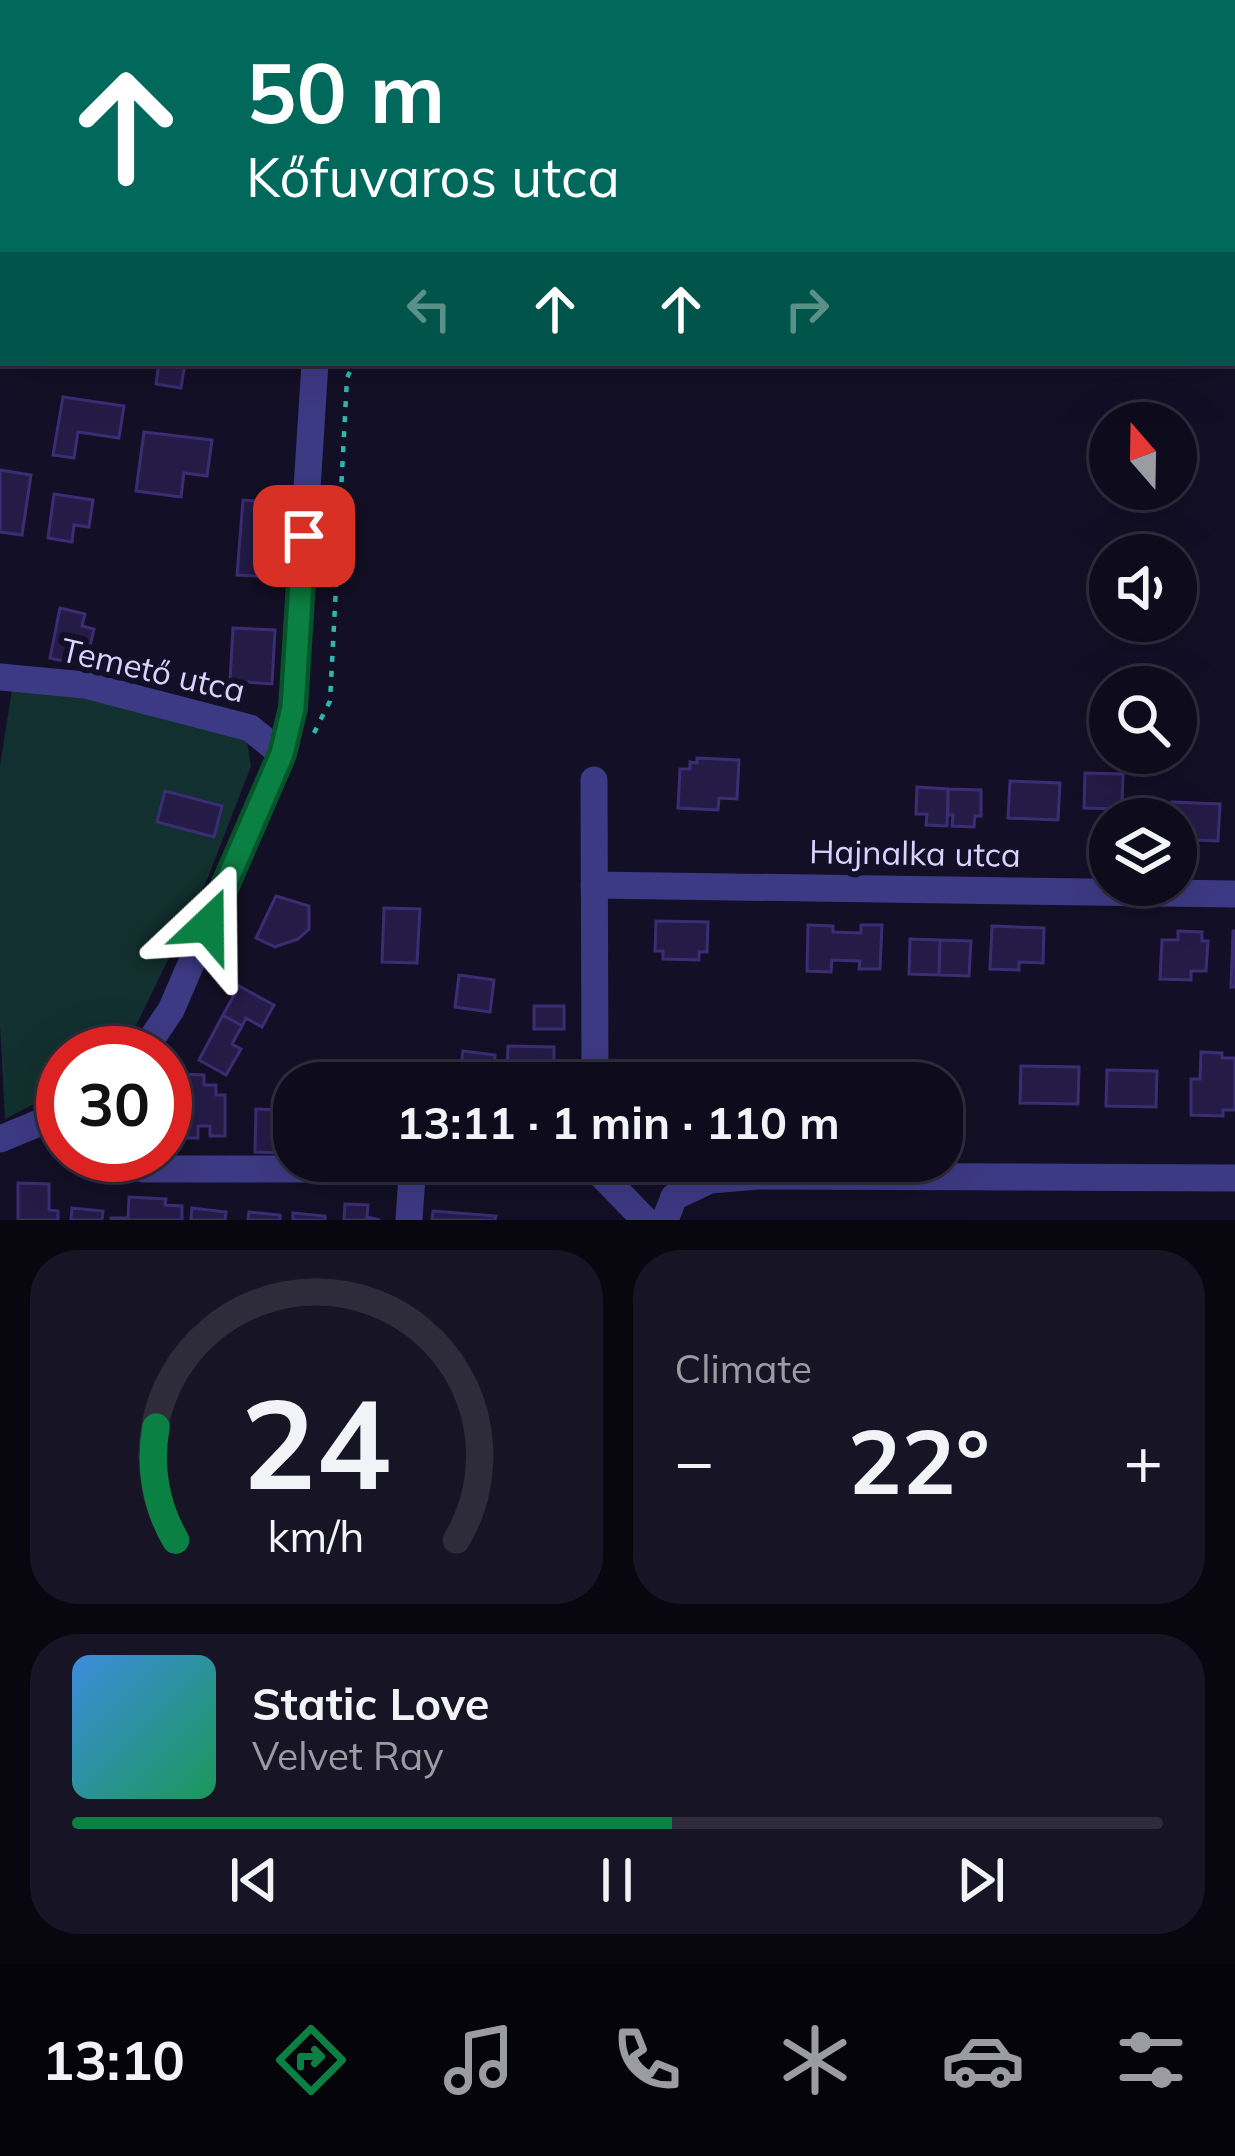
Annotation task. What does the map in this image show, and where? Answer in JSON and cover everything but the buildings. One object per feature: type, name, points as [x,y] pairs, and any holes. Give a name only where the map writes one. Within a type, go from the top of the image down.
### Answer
[{"type":"street","points":[[160,1026],[282,754],[293,708],[315,366]]},
{"type":"street","name":"Temető utca","points":[[0,677],[85,685],[250,728],[282,754]]},
{"type":"street","points":[[594,781],[595,1062]]},
{"type":"street","name":"Hajnalka utca","points":[[594,885],[1235,894]]},
{"type":"street","points":[[0,1139],[36,1124]]},
{"type":"street","points":[[192,1169],[273,1169]]},
{"type":"street","points":[[665,1220],[674,1197],[692,1188],[710,1180],[757,1175],[1235,1178]]},
{"type":"street","points":[[410,1220],[412,1182]]},
{"type":"street","points":[[609,1182],[645,1220]]},
{"type":"path","points":[[282,754],[298,752],[330,701],[347,378],[353,366]]},
{"type":"green space","points":[[14,678],[244,724],[251,766],[207,880],[136,1026],[36,1026],[36,1103],[5,1119],[0,1025],[0,765]]},
{"type":"route","points":[[208,925],[282,754],[293,708],[304,536]]}]
